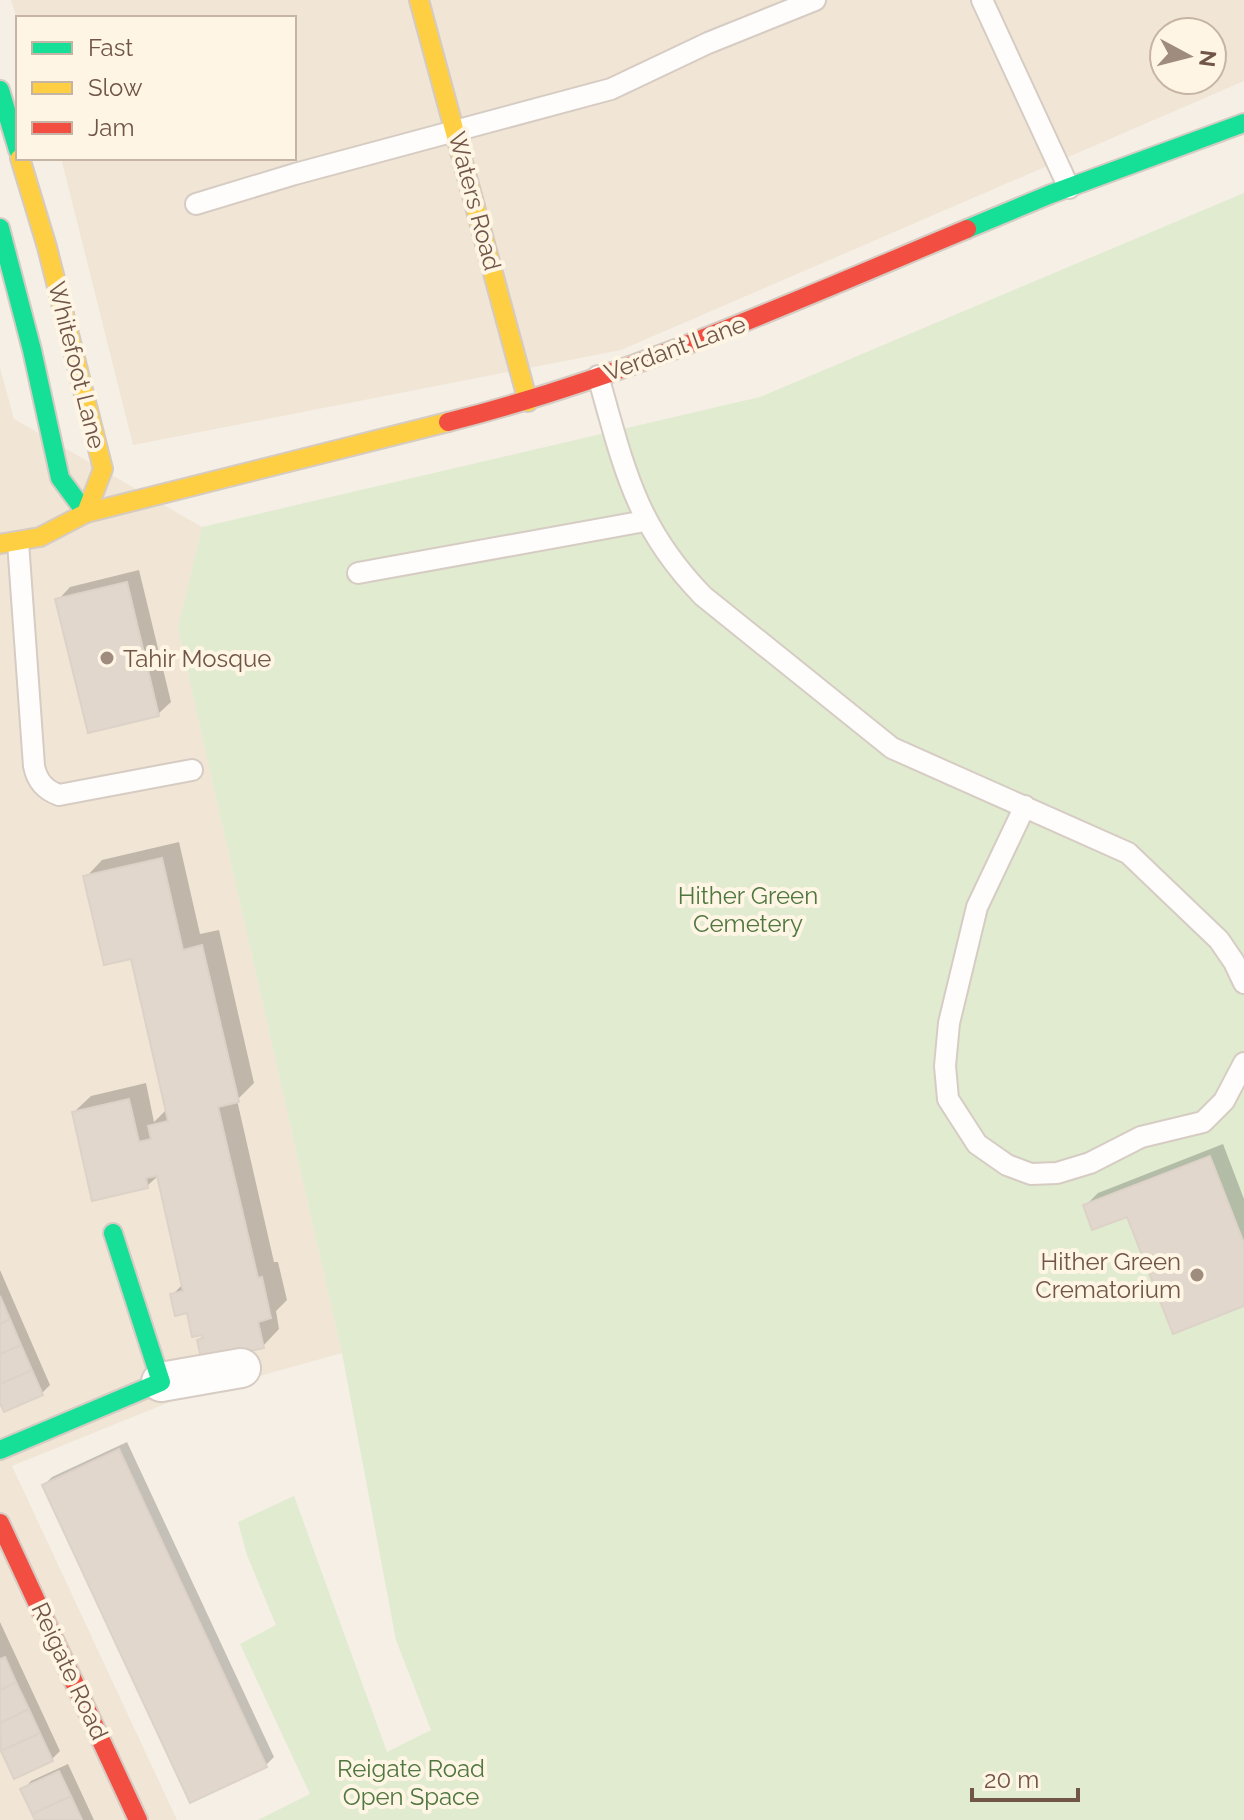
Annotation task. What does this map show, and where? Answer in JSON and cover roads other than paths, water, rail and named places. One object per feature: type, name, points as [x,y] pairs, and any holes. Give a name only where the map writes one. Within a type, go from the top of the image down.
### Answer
[{"type":"street","name":"Waters Road","points":[[419,0],[528,402]]},
{"type":"street","points":[[0,90],[16,143]]},
{"type":"street","name":"Verdant Lane","points":[[86,513],[528,402],[689,345],[1069,188],[1244,123]]},
{"type":"street","name":"Whitefoot Lane","points":[[21,160],[47,247],[103,469],[86,513]]},
{"type":"street","name":"Whitefoot Lane","points":[[0,228],[5,264],[32,350],[60,478],[86,513]]},
{"type":"street","points":[[50,509],[86,513]]},
{"type":"street","points":[[9,543],[40,537],[86,513]]},
{"type":"street","points":[[113,1233],[161,1382]]},
{"type":"street","points":[[0,1450],[161,1382],[241,1368]]},
{"type":"street","name":"Reigate Road","points":[[0,1523],[138,1820]]},
{"type":"lane","points":[[196,204],[295,174],[611,89],[708,43],[815,0]]},
{"type":"lane","points":[[982,0],[1069,188]]},
{"type":"lane","points":[[598,376],[624,467],[645,521],[674,563],[703,596],[892,748],[1128,853],[1219,940],[1244,983]]},
{"type":"lane","points":[[358,573],[645,521]]},
{"type":"lane","points":[[9,543],[34,766],[42,783],[49,791],[59,795],[192,770]]},
{"type":"lane","points":[[1025,806],[977,907],[949,1023],[945,1066],[948,1099],[977,1144],[1007,1165],[1031,1174],[1057,1173],[1090,1163],[1141,1137],[1203,1122],[1224,1101],[1244,1063]]},
{"type":"place","name":"Tahir Mosque","points":[[107,658]]},
{"type":"place","name":"Hither Green Crematorium","points":[[1197,1275]]},
{"type":"park label","name":"Hither Green Cemetery","points":[[748,909]]},
{"type":"park label","name":"Reigate Road Open Space","points":[[411,1782]]}]
